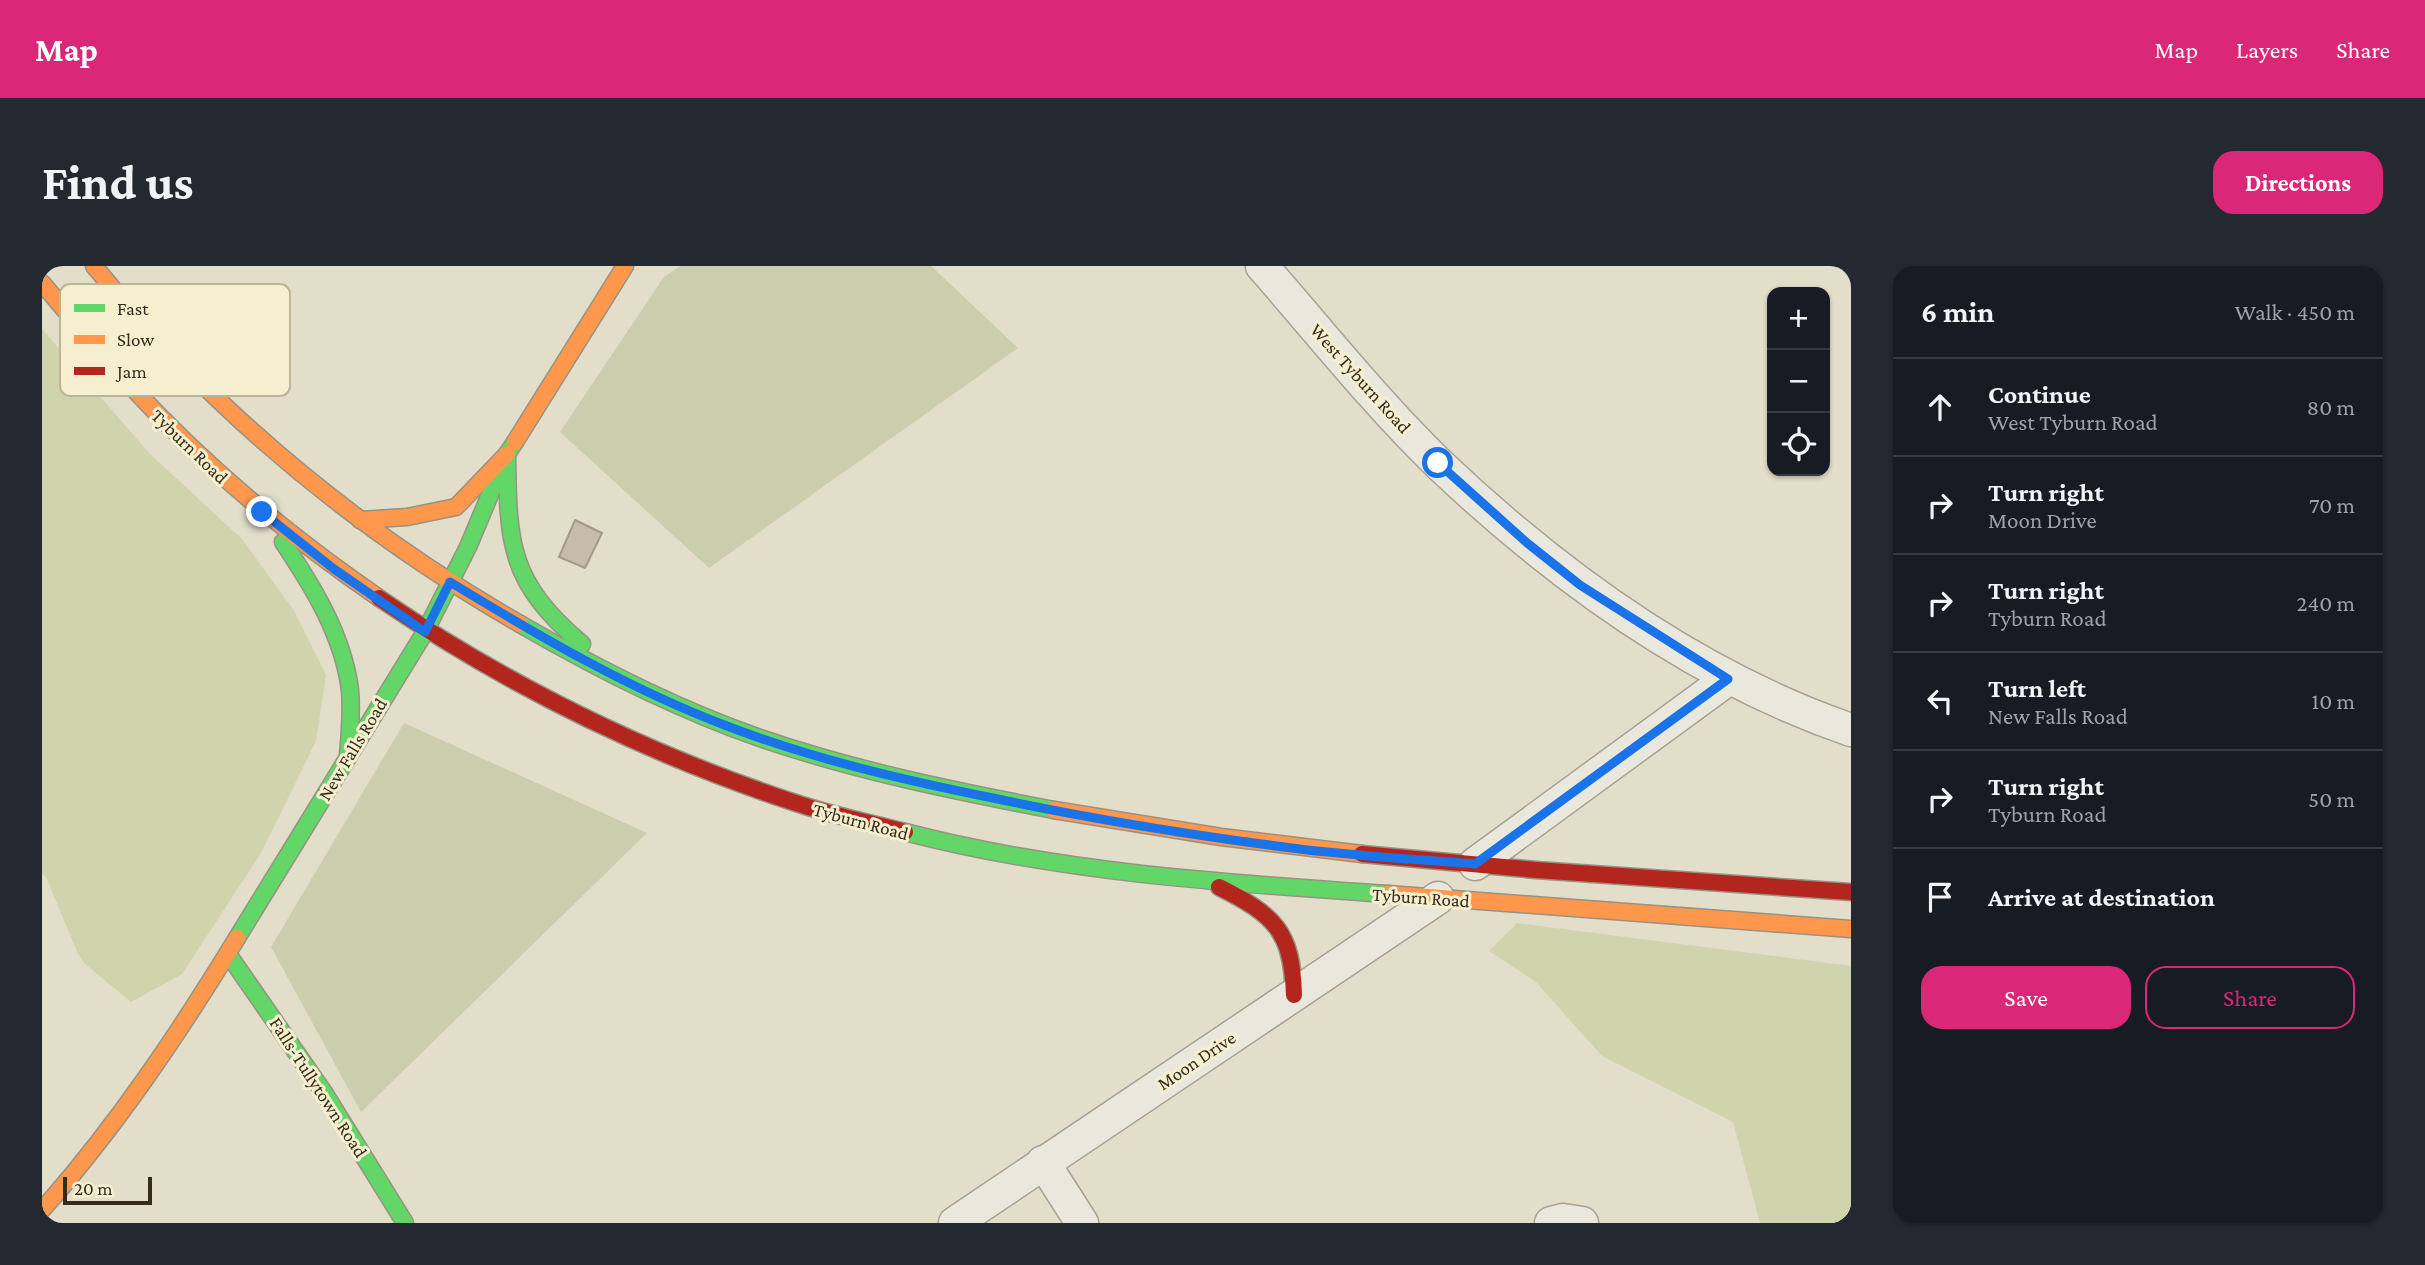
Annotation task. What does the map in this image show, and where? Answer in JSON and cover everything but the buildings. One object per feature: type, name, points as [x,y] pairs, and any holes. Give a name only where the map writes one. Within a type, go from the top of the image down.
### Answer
[{"type":"main road","name":"Tyburn Road","points":[[94,266],[110,284]]},
{"type":"main road","name":"New Falls Road","points":[[42,1210],[73,1175],[191,1014],[425,632],[468,547],[507,454],[625,266]]},
{"type":"main road","name":"Tyburn Road","points":[[42,283],[60,306]]},
{"type":"main road","name":"Tyburn Road","points":[[139,396],[197,455],[262,512],[334,569],[425,632],[481,666],[549,703],[670,757],[757,790],[846,818],[933,840],[1054,863],[1208,881],[1851,929]]},
{"type":"main road","name":"Tyburn Road","points":[[214,396],[292,467],[360,520],[450,582],[556,646],[640,688],[728,727],[810,754],[939,788],[1097,820],[1294,848],[1851,892]]},
{"type":"main road","points":[[360,520],[407,517],[456,507],[507,454]]},
{"type":"main road","points":[[507,454],[508,519],[512,551],[521,576],[543,607],[566,632],[640,688]]},
{"type":"main road","points":[[262,512],[309,580],[335,633],[345,666],[351,710],[348,755]]},
{"type":"main road","points":[[1208,881],[1266,913],[1282,933],[1293,961],[1294,995]]},
{"type":"main road","name":"Falls-Tullytown Road","points":[[228,954],[325,1094],[405,1223]]},
{"type":"street","name":"West Tyburn Road","points":[[1262,266],[1438,463],[1518,535],[1580,585],[1728,679],[1768,698],[1851,730]]},
{"type":"street","points":[[1475,864],[1728,679]]},
{"type":"street","name":"Moon Drive","points":[[955,1223],[1438,898]]},
{"type":"street","points":[[1043,1163],[1082,1223]]},
{"type":"green space","points":[[680,266],[931,266],[1018,348],[709,568],[560,432],[664,277]]},
{"type":"green space","points":[[42,329],[60,350],[60,396],[100,396],[149,453],[242,539],[293,609],[326,675],[316,741],[261,853],[182,974],[131,1002],[85,964],[78,954],[46,877],[42,874]]},
{"type":"green space","points":[[404,723],[647,833],[361,1112],[271,947]]},
{"type":"green space","points":[[1517,923],[1851,966],[1851,1223],[1760,1223],[1733,1122],[1602,1056],[1536,982],[1489,951]]},
{"type":"traffic: fast","points":[[237,938],[425,632],[468,547],[507,454],[515,442]]},
{"type":"traffic: fast","points":[[507,454],[512,538],[526,581],[558,622],[582,644]]},
{"type":"traffic: fast","points":[[283,542],[316,594],[341,650],[351,698],[348,755]]},
{"type":"traffic: fast","points":[[520,624],[637,687],[760,738],[869,770],[1054,810]]},
{"type":"traffic: fast","points":[[905,832],[964,846],[1084,867],[1206,880],[1388,894]]},
{"type":"traffic: fast","points":[[228,954],[325,1094],[405,1223]]},
{"type":"traffic: slow","points":[[94,266],[110,284]]},
{"type":"traffic: slow","points":[[515,442],[625,266]]},
{"type":"traffic: slow","points":[[42,283],[60,304]]},
{"type":"traffic: slow","points":[[140,396],[248,498],[312,550],[379,598]]},
{"type":"traffic: slow","points":[[215,396],[345,508],[460,588],[520,624]]},
{"type":"traffic: slow","points":[[360,520],[407,517],[456,507],[507,454]]},
{"type":"traffic: slow","points":[[1054,810],[1221,837],[1362,854]]},
{"type":"traffic: slow","points":[[1388,894],[1851,929]]},
{"type":"traffic: slow","points":[[42,1210],[96,1146],[146,1079],[237,938]]},
{"type":"traffic: jam","points":[[379,598],[479,661],[531,690],[636,741],[691,765],[802,805],[905,832]]},
{"type":"traffic: jam","points":[[1362,854],[1536,870],[1851,892]]},
{"type":"traffic: jam","points":[[1219,887],[1254,907],[1276,927],[1289,955],[1294,995]]},
{"type":"route","points":[[262,512],[334,569],[425,632],[450,582],[556,646],[675,705],[728,727],[822,758],[939,788],[1097,820],[1294,848],[1475,864],[1728,679],[1580,585],[1526,542],[1438,463]]}]
